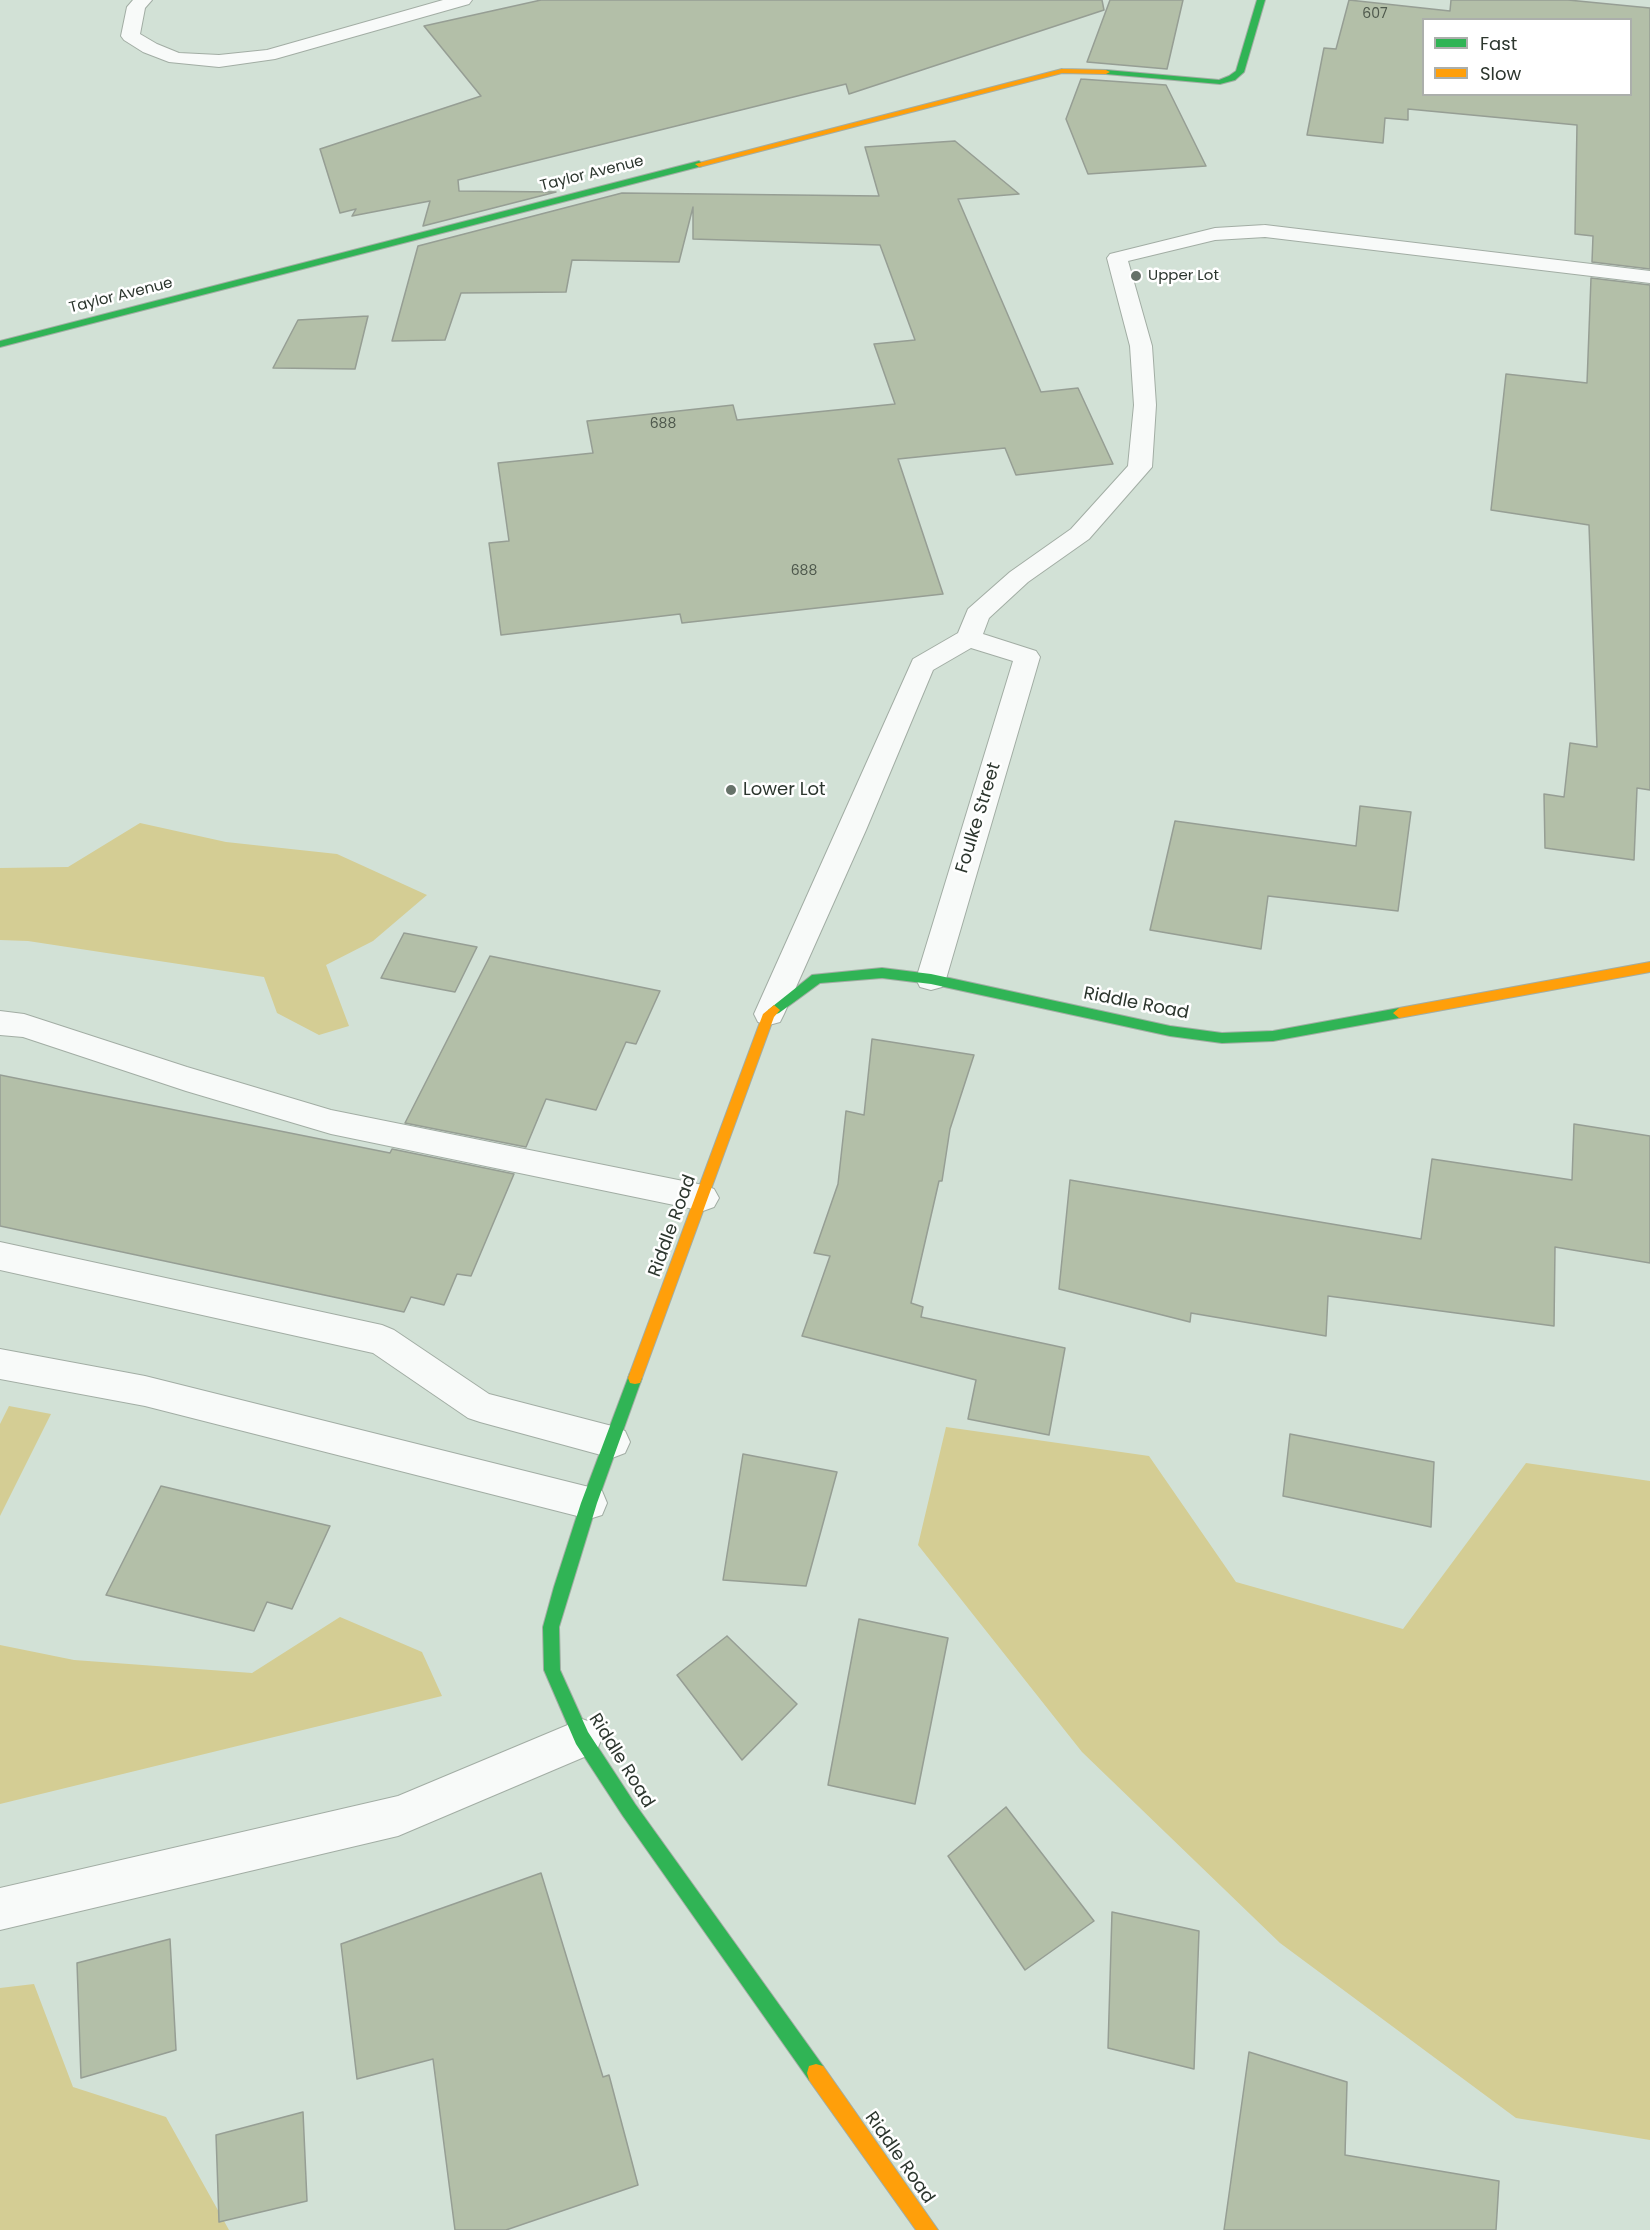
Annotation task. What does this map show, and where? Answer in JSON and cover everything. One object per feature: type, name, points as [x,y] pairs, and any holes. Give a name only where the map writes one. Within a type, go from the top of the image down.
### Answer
[{"type":"street","name":"Taylor Avenue","points":[[0,344],[1050,73],[1088,70],[1220,82],[1240,72],[1261,0]]},
{"type":"street","name":"Riddle Road","points":[[928,2230],[629,1810],[582,1738],[552,1670],[551,1627],[562,1587],[612,1442],[769,1014],[818,978],[882,973],[931,979],[1170,1031],[1222,1038],[1273,1036],[1650,967]]},
{"type":"lane","points":[[143,0],[136,7],[130,36],[150,48],[176,58],[219,61],[268,55],[463,0]]},
{"type":"lane","points":[[769,1014],[852,830],[922,665],[969,638],[977,615],[1018,577],[1080,534],[1140,466],[1145,405],[1141,346],[1117,258],[1215,234],[1265,231],[1650,277]]},
{"type":"lane","name":"Foulke Street","points":[[931,979],[1027,657],[969,638]]},
{"type":"lane","points":[[0,1023],[24,1026],[186,1079],[331,1122],[702,1198]]},
{"type":"lane","points":[[0,1256],[382,1340],[480,1407],[612,1442]]},
{"type":"lane","points":[[0,1364],[145,1391],[590,1503]]},
{"type":"lane","points":[[0,1909],[398,1816],[582,1738]]},
{"type":"shaded area","points":[[140,823],[226,842],[337,854],[427,895],[373,941],[326,965],[349,1026],[319,1035],[277,1013],[264,977],[28,941],[0,940],[0,868],[68,867]]},
{"type":"shaded area","points":[[9,1406],[51,1414],[0,1516],[0,1424]]},
{"type":"shaded area","points":[[946,1427],[1149,1456],[1236,1582],[1403,1629],[1526,1463],[1650,1481],[1650,2140],[1516,2118],[1280,1943],[1082,1752],[918,1545]]},
{"type":"shaded area","points":[[340,1617],[422,1652],[442,1696],[0,1804],[0,1645],[74,1660],[252,1673]]},
{"type":"shaded area","points":[[34,1984],[73,2087],[166,2117],[229,2230],[0,2230],[0,1988]]},
{"type":"building","points":[[541,0],[1102,0],[1104,10],[849,94],[846,84],[458,180],[459,191],[556,192],[423,226],[430,201],[352,216],[356,209],[340,213],[320,149],[481,96],[424,26]]},
{"type":"building","points":[[1110,0],[1183,0],[1167,69],[1087,62]]},
{"type":"building","points":[[1349,0],[1450,11],[1451,0],[1568,0],[1650,8],[1650,269],[1592,262],[1593,236],[1575,234],[1577,125],[1408,109],[1408,120],[1385,118],[1383,143],[1307,135],[1324,48],[1336,49]]},
{"type":"building","points":[[1081,79],[1166,85],[1206,166],[1088,174],[1066,119]]},
{"type":"building","points":[[955,141],[1019,194],[958,199],[1041,392],[1078,388],[1113,464],[1016,475],[1005,448],[898,459],[943,594],[682,623],[680,614],[501,635],[489,543],[509,541],[498,463],[593,453],[587,421],[733,405],[737,420],[895,404],[874,344],[915,340],[880,245],[693,239],[693,207],[679,262],[572,260],[566,292],[461,293],[445,340],[392,341],[418,246],[622,193],[879,196],[865,147]]},
{"type":"building","points":[[1591,278],[1650,285],[1650,790],[1637,788],[1634,860],[1545,848],[1544,794],[1564,797],[1570,743],[1597,747],[1589,525],[1491,510],[1506,374],[1587,383]]},
{"type":"building","points":[[368,316],[355,369],[273,368],[298,320]]},
{"type":"building","points":[[1360,806],[1411,812],[1398,911],[1268,896],[1261,949],[1150,930],[1175,821],[1356,846]]},
{"type":"building","points":[[404,933],[477,947],[455,992],[381,978]]},
{"type":"building","points":[[490,956],[660,991],[636,1044],[626,1042],[596,1110],[546,1099],[526,1147],[405,1123]]},
{"type":"building","points":[[872,1039],[974,1055],[950,1129],[942,1181],[939,1181],[911,1303],[923,1307],[921,1317],[1065,1348],[1049,1435],[968,1419],[976,1380],[802,1336],[830,1256],[814,1253],[838,1184],[846,1111],[864,1115]]},
{"type":"building","points":[[0,1075],[390,1153],[392,1149],[514,1174],[471,1276],[457,1274],[444,1305],[411,1297],[404,1312],[0,1226]]},
{"type":"building","points":[[1574,1124],[1650,1136],[1650,1263],[1555,1247],[1554,1326],[1328,1296],[1326,1336],[1191,1313],[1190,1322],[1059,1289],[1070,1180],[1421,1239],[1432,1159],[1572,1180]]},
{"type":"building","points":[[1290,1434],[1434,1462],[1431,1527],[1283,1496]]},
{"type":"building","points":[[743,1454],[837,1472],[806,1586],[723,1580]]},
{"type":"building","points":[[161,1486],[330,1526],[292,1609],[267,1602],[254,1631],[106,1595]]},
{"type":"building","points":[[859,1619],[948,1638],[915,1804],[828,1785]]},
{"type":"building","points":[[727,1636],[797,1704],[742,1760],[677,1675]]},
{"type":"building","points":[[1006,1807],[1094,1921],[1025,1970],[948,1856]]},
{"type":"building","points":[[541,1873],[603,2077],[609,2075],[638,2185],[506,2230],[455,2230],[433,2059],[357,2079],[341,1944]]},
{"type":"building","points":[[1112,1912],[1199,1931],[1194,2069],[1108,2048]]},
{"type":"building","points":[[170,1939],[176,2050],[81,2078],[77,1963]]},
{"type":"building","points":[[1249,2052],[1347,2082],[1345,2155],[1499,2181],[1496,2230],[1224,2230]]},
{"type":"building","points":[[303,2112],[307,2201],[219,2222],[216,2135]]},
{"type":"traffic: fast","points":[[1106,72],[1220,82],[1232,78],[1240,72],[1261,0]]},
{"type":"traffic: fast","points":[[0,344],[699,164]]},
{"type":"traffic: fast","points":[[774,1010],[817,978],[882,973],[931,979],[1170,1031],[1222,1038],[1273,1036],[1399,1013]]},
{"type":"traffic: fast","points":[[635,1378],[589,1503],[562,1587],[551,1627],[552,1670],[582,1738],[629,1810],[816,2073]]},
{"type":"traffic: slow","points":[[699,164],[1062,71],[1106,72]]},
{"type":"traffic: slow","points":[[1399,1013],[1650,967]]},
{"type":"traffic: slow","points":[[635,1378],[769,1014],[774,1010]]},
{"type":"traffic: slow","points":[[816,2073],[928,2230]]},
{"type":"place","name":"Upper Lot","points":[[1136,276]]},
{"type":"place","name":"Lower Lot","points":[[731,790]]}]
